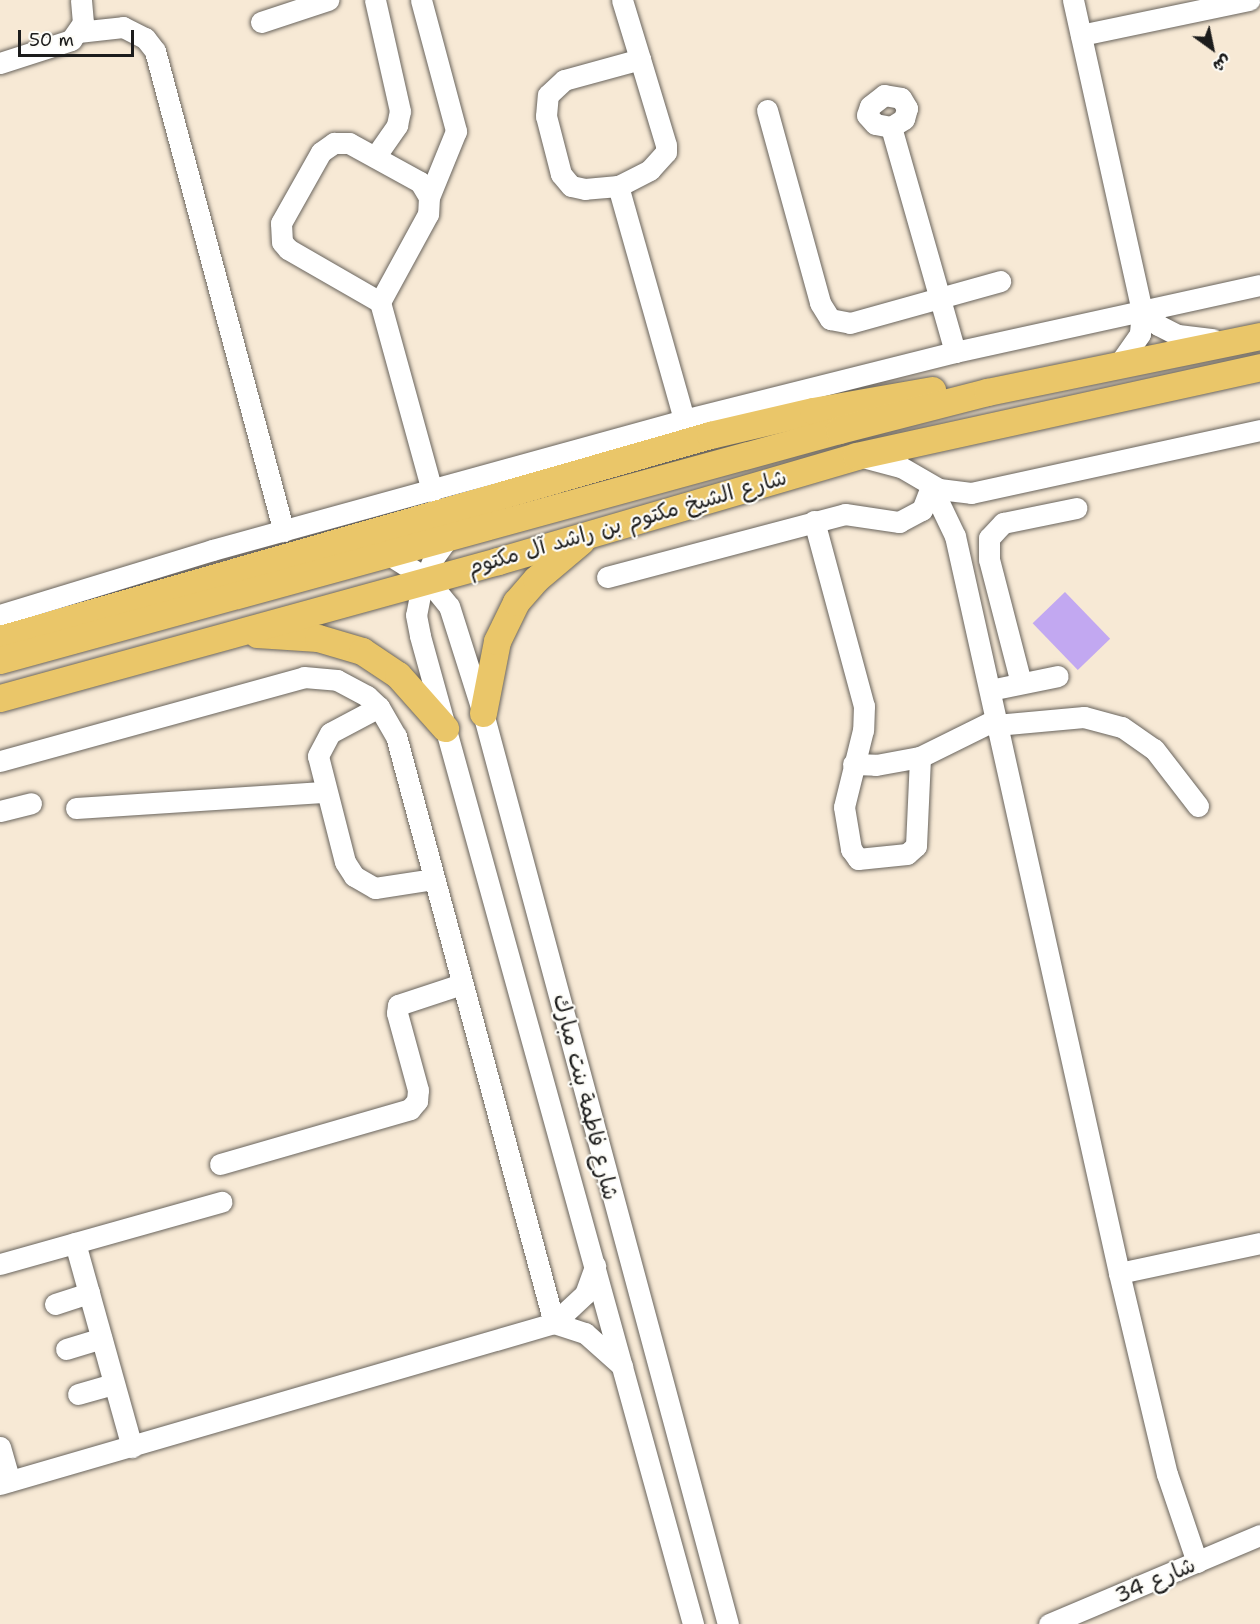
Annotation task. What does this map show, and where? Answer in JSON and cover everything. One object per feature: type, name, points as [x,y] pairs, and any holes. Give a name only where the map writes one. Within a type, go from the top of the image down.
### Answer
[{"type":"main road","name":"شارع الشيخ مكتوم بن راشد آل مكتوم","points":[[0,660],[987,392],[1249,338]]},
{"type":"main road","name":"شارع الشيخ مكتوم بن راشد آل مكتوم","points":[[0,698],[348,602],[426,578],[498,561],[856,456],[1260,367]]},
{"type":"main road","points":[[0,639],[720,432],[915,393],[951,389],[987,392]]},
{"type":"main road","points":[[498,561],[492,558],[490,546],[522,518]]},
{"type":"main road","points":[[483,713],[497,641],[516,602],[542,573],[592,533]]},
{"type":"main road","points":[[327,570],[350,577],[354,586],[348,602]]},
{"type":"main road","points":[[232,633],[318,638],[362,651],[398,675],[445,728]]},
{"type":"street","points":[[0,63],[62,43],[78,32],[83,23],[81,0]]},
{"type":"street","points":[[261,22],[328,0]]},
{"type":"street","points":[[375,0],[400,111],[395,130],[375,157]]},
{"type":"street","points":[[421,0],[456,131],[429,197],[428,214],[380,302],[432,491]]},
{"type":"street","points":[[622,0],[640,59],[666,152],[650,170],[618,186],[585,189],[565,181],[545,105],[555,86],[564,80],[640,59]]},
{"type":"street","points":[[1073,0],[1142,310],[1140,334],[1119,364]]},
{"type":"street","points":[[1081,35],[1249,0]]},
{"type":"street","points":[[78,32],[123,27],[145,38],[155,51],[284,531]]},
{"type":"street","points":[[767,110],[824,312],[830,319],[849,323],[1000,281]]},
{"type":"street","points":[[891,127],[955,352]]},
{"type":"street","points":[[380,302],[288,249],[280,232],[281,223],[327,146],[349,143],[420,182],[429,197]]},
{"type":"street","points":[[618,186],[684,420]]},
{"type":"street","points":[[0,615],[284,531],[684,420],[955,352],[1260,285]]},
{"type":"street","points":[[1142,310],[1158,325],[1178,335],[1249,338]]},
{"type":"street","points":[[856,456],[901,467],[931,486],[970,493],[1260,430]]},
{"type":"street","points":[[607,577],[845,514],[899,522],[922,510],[931,486]]},
{"type":"street","points":[[931,486],[956,536],[1119,1273],[1167,1474],[1167,1495],[1189,1565]]},
{"type":"street","points":[[956,536],[970,493]]},
{"type":"street","points":[[1021,683],[989,559],[989,538],[1003,522],[1076,508]]},
{"type":"street","points":[[813,521],[862,693],[863,730],[853,764],[844,816],[853,855],[864,862],[907,854],[916,846],[920,757]]},
{"type":"street","name":"شارع فاطمة بنت مبارك","points":[[448,538],[426,578],[416,615],[420,636],[624,1368],[689,1621]]},
{"type":"street","name":"شارع فاطمة بنت مبارك","points":[[388,554],[426,578],[449,606],[483,713],[728,1624]]},
{"type":"street","points":[[420,636],[424,627],[441,619],[456,629]]},
{"type":"street","points":[[990,690],[1058,676]]},
{"type":"street","points":[[0,761],[304,677],[337,680],[367,696],[379,707],[396,736],[554,1323]]},
{"type":"street","points":[[379,707],[336,729],[325,739],[318,764],[345,862],[360,881],[384,890],[434,879]]},
{"type":"street","points":[[853,764],[887,764],[920,757],[996,722],[1084,717],[1122,727],[1154,749],[1198,806]]},
{"type":"street","points":[[76,808],[326,792]]},
{"type":"street","points":[[0,811],[31,803]]},
{"type":"street","points":[[220,1164],[410,1109],[417,1101],[418,1090],[397,1013],[398,1005],[462,984]]},
{"type":"street","points":[[0,1264],[221,1202]]},
{"type":"street","points":[[75,1243],[132,1447]]},
{"type":"street","points":[[1119,1273],[1260,1243]]},
{"type":"street","points":[[0,1447],[5,1482],[554,1323],[585,1294],[595,1266]]},
{"type":"street","points":[[55,1304],[89,1293]]},
{"type":"street","points":[[554,1323],[585,1333],[624,1368]]},
{"type":"street","points":[[66,1349],[101,1338]]},
{"type":"street","points":[[78,1394],[114,1384]]},
{"type":"street","name":"شارع 34","points":[[1049,1624],[1260,1535]]},
{"type":"building","points":[[1065,592],[1110,639],[1078,670],[1033,623]]}]
